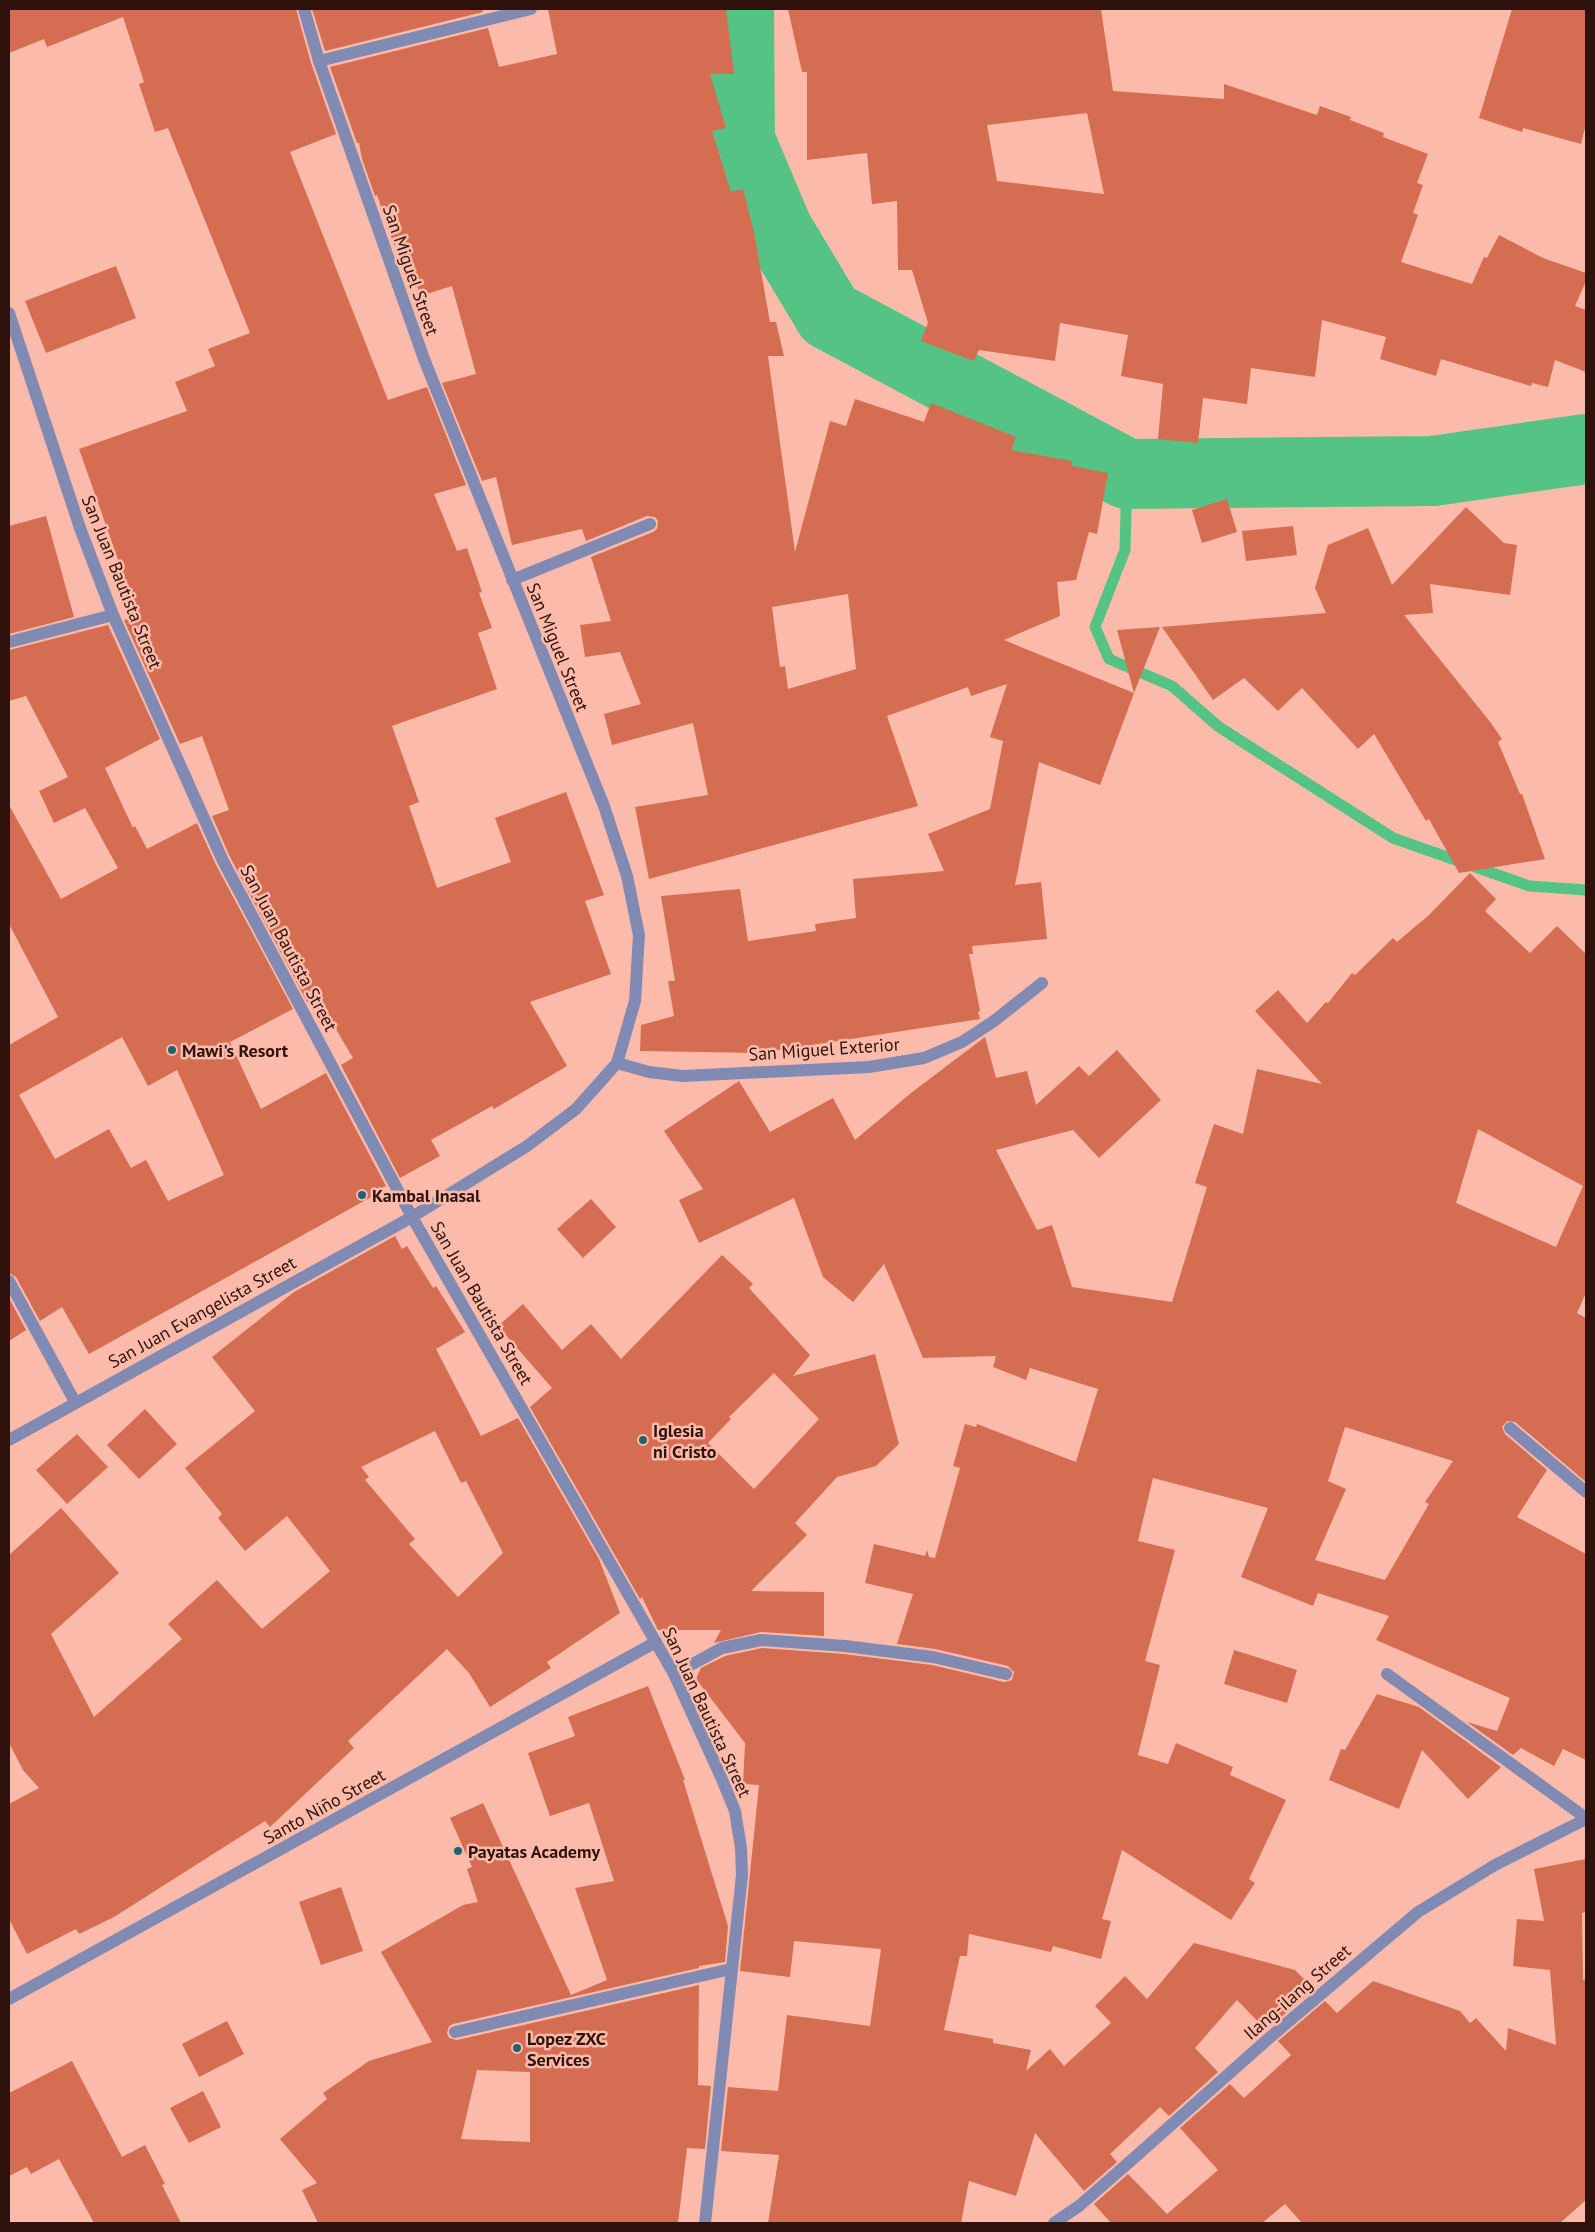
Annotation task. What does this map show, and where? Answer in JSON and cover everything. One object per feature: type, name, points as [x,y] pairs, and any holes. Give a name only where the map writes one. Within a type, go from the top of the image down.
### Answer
[{"type":"street","name":"San Miguel Street","points":[[304,9],[319,61],[424,359],[604,806],[627,876],[638,935],[635,1001],[617,1064],[576,1109],[527,1146],[412,1216]]},
{"type":"street","points":[[319,61],[531,9]]},
{"type":"street","name":"San Juan Bautista Street","points":[[9,314],[80,528],[113,615],[223,861],[412,1216],[674,1674],[722,1777],[734,1811],[741,1848],[742,1875],[705,2223]]},
{"type":"street","points":[[512,580],[650,524]]},
{"type":"street","points":[[9,642],[113,615]]},
{"type":"street","name":"San Miguel Exterior","points":[[617,1064],[649,1072],[683,1076],[869,1067],[924,1058],[962,1042],[994,1021],[1042,983]]},
{"type":"street","name":"San Juan Evangelista Street","points":[[9,1440],[412,1216]]},
{"type":"street","points":[[9,1281],[75,1402]]},
{"type":"street","points":[[1510,1428],[1586,1492]]},
{"type":"street","points":[[674,1674],[722,1648],[761,1640],[845,1646],[933,1657],[1006,1674]]},
{"type":"street","name":"Santo Niño Street","points":[[9,2000],[656,1642]]},
{"type":"street","points":[[1387,1674],[1586,1818]]},
{"type":"street","name":"Ilang-ilang Street","points":[[1054,2223],[1079,2206],[1268,2038],[1418,1912],[1495,1865],[1586,1818]]},
{"type":"street","points":[[455,2032],[731,1969]]},
{"type":"building","points":[[9,9],[296,9],[311,63],[336,134],[290,152],[388,400],[427,387],[466,485],[434,494],[457,551],[467,548],[482,592],[479,593],[492,628],[478,633],[497,689],[392,726],[419,802],[409,806],[437,888],[511,862],[495,818],[566,792],[604,895],[585,901],[611,974],[530,1002],[567,1066],[494,1109],[492,1106],[431,1140],[440,1156],[400,1178],[341,1065],[353,1058],[317,997],[307,1002],[230,857],[212,816],[229,810],[202,736],[180,744],[124,620],[138,616],[79,449],[187,411],[175,382],[215,366],[208,349],[250,333],[168,128],[155,132],[139,84],[144,82],[123,17],[47,47],[44,39],[9,53]]},
{"type":"building","points":[[312,9],[482,9],[483,12],[325,51]]},
{"type":"building","points":[[548,9],[726,9],[734,74],[710,74],[726,128],[712,131],[731,192],[743,189],[754,232],[770,322],[776,322],[784,356],[768,356],[795,552],[830,421],[846,426],[855,399],[924,422],[931,403],[1016,437],[1011,450],[1072,461],[1072,466],[1108,473],[1097,534],[1089,532],[1076,580],[1057,582],[1060,616],[1004,640],[1134,693],[1100,785],[1039,762],[1015,885],[1041,882],[1047,939],[972,946],[973,954],[969,954],[980,1019],[761,1053],[640,1051],[641,1025],[674,1016],[668,981],[675,981],[661,896],[740,889],[748,941],[816,931],[815,924],[856,918],[853,879],[944,871],[928,834],[990,809],[1003,741],[990,737],[1007,684],[971,696],[968,687],[887,716],[918,806],[649,879],[635,807],[708,795],[693,723],[612,745],[604,714],[641,704],[620,652],[585,657],[580,625],[611,621],[591,557],[653,532],[657,529],[658,521],[655,517],[647,516],[586,541],[582,529],[512,545],[496,477],[482,481],[442,383],[476,374],[452,286],[420,296],[405,242],[394,245],[377,195],[375,196],[362,159],[359,143],[357,143],[330,67],[488,28],[499,67],[557,54]],"holes":[[[848,594],[856,669],[788,689],[785,666],[780,667],[772,607]]]},
{"type":"building","points":[[788,9],[1101,9],[1113,91],[1224,99],[1224,84],[1317,115],[1320,106],[1351,117],[1350,120],[1384,133],[1383,137],[1428,154],[1417,183],[1423,185],[1413,213],[1418,215],[1401,262],[1472,284],[1484,257],[1487,258],[1499,235],[1543,258],[1586,273],[1586,281],[1575,306],[1586,310],[1586,372],[1555,360],[1548,387],[1532,383],[1531,386],[1441,359],[1436,376],[1380,359],[1386,337],[1322,320],[1315,377],[1251,368],[1247,404],[1203,398],[1198,443],[1158,439],[1163,384],[1121,376],[1128,335],[1060,323],[1055,361],[979,350],[974,361],[921,341],[928,323],[912,270],[898,270],[897,201],[872,204],[867,153],[807,160],[807,72],[802,72]],"holes":[[[1087,113],[1104,194],[997,181],[987,125]]]},
{"type":"building","points":[[1512,9],[1586,9],[1586,124],[1581,144],[1523,128],[1522,132],[1479,118]]},
{"type":"building","points":[[116,266],[136,318],[46,353],[25,301]]},
{"type":"building","points":[[1227,499],[1237,532],[1202,543],[1192,510]]},
{"type":"building","points":[[1466,507],[1504,543],[1517,545],[1510,595],[1430,584],[1433,613],[1404,615],[1502,739],[1498,742],[1520,794],[1522,794],[1545,859],[1459,873],[1429,819],[1426,821],[1374,734],[1358,749],[1302,688],[1278,711],[1244,678],[1213,700],[1162,627],[1326,613],[1315,588],[1328,545],[1368,528],[1392,585]]},
{"type":"building","points":[[46,516],[74,617],[9,634],[9,526]]},
{"type":"building","points":[[1293,526],[1297,555],[1246,561],[1242,531]]},
{"type":"building","points":[[108,625],[160,739],[105,768],[133,828],[135,826],[147,849],[197,823],[216,865],[293,1009],[230,1042],[261,1109],[326,1073],[386,1186],[372,1194],[373,1196],[89,1354],[62,1307],[40,1321],[16,1277],[9,1273],[9,1045],[58,1017],[9,924],[9,805],[61,899],[118,868],[85,808],[54,823],[39,791],[68,777],[26,696],[9,701],[9,650]],"holes":[[[122,1037],[148,1086],[177,1070],[224,1175],[168,1201],[146,1160],[131,1168],[109,1129],[55,1159],[19,1095]]]},
{"type":"building","points":[[1160,627],[1134,693],[1117,630]]},
{"type":"building","points":[[1470,873],[1496,899],[1485,911],[1530,953],[1557,926],[1586,954],[1586,1293],[1577,1313],[1586,1318],[1586,1482],[1515,1422],[1507,1421],[1502,1427],[1505,1434],[1547,1470],[1517,1517],[1586,1554],[1586,1760],[1563,1749],[1554,1766],[1521,1748],[1513,1755],[1467,1722],[1497,1731],[1510,1698],[1376,1640],[1389,1616],[1318,1593],[1313,1606],[1241,1577],[1268,1508],[1153,1478],[1138,1541],[1175,1550],[1145,1661],[1160,1665],[1138,1755],[1168,1764],[1176,1743],[1233,1767],[1230,1775],[1286,1800],[1249,1879],[1255,1883],[1231,1920],[1122,1850],[1102,1919],[1111,1921],[1101,1959],[1053,1946],[1051,1952],[969,1934],[967,1956],[960,1956],[944,2030],[993,2039],[993,2043],[1031,2050],[1026,2071],[1050,2049],[1064,2066],[1111,2023],[1095,2006],[1125,1976],[1147,1999],[1194,1943],[1295,1970],[1314,1989],[1266,2030],[1237,2000],[1195,2048],[1218,2072],[1169,2116],[1160,2107],[1110,2154],[1117,2162],[1084,2191],[1035,2133],[1016,2196],[969,2181],[961,2223],[768,2223],[779,2155],[721,2151],[728,2087],[778,2091],[787,2015],[870,2026],[881,1949],[794,1941],[790,1977],[740,1971],[759,1785],[743,1784],[745,1743],[696,1679],[701,1668],[725,1656],[762,1648],[844,1654],[932,1665],[1004,1682],[1012,1680],[1014,1672],[1008,1666],[935,1649],[897,1644],[913,1594],[865,1583],[874,1544],[925,1556],[927,1550],[929,1557],[935,1558],[960,1468],[953,1466],[965,1424],[976,1427],[977,1424],[1076,1462],[1098,1389],[1030,1368],[1026,1380],[993,1367],[996,1356],[923,1358],[884,1264],[853,1302],[823,1277],[794,1198],[699,1243],[679,1200],[703,1189],[664,1131],[739,1081],[770,1132],[833,1098],[855,1140],[911,1093],[985,1037],[996,1078],[1027,1071],[1036,1105],[1079,1066],[1089,1076],[1117,1050],[1161,1100],[1099,1158],[1073,1130],[996,1150],[1037,1230],[1052,1225],[1072,1287],[1172,1302],[1207,1187],[1195,1183],[1214,1124],[1243,1134],[1257,1069],[1322,1084],[1255,1011],[1278,990],[1307,1023],[1326,1002],[1328,1003],[1352,973],[1355,975],[1393,938],[1397,942],[1429,915]],"holes":[[[1478,1129],[1583,1186],[1556,1247],[1456,1203]],[[1345,1427],[1453,1461],[1425,1502],[1429,1504],[1385,1580],[1315,1560],[1346,1489],[1328,1481]]]},
{"type":"building","points":[[591,1199],[616,1227],[583,1258],[557,1229]]},
{"type":"building","points":[[395,1236],[402,1249],[407,1246],[433,1288],[436,1286],[465,1332],[436,1349],[481,1436],[518,1418],[599,1559],[620,1613],[547,1662],[551,1668],[490,1707],[469,1673],[447,1649],[348,1741],[354,1748],[270,1827],[265,1821],[114,1917],[79,1934],[76,1929],[27,1954],[9,1919],[9,1804],[39,1788],[23,1770],[9,1743],[9,1555],[61,1508],[119,1573],[51,1634],[94,1717],[182,1639],[168,1624],[217,1580],[262,1629],[330,1571],[287,1516],[245,1551],[218,1518],[222,1514],[185,1468],[255,1411],[212,1357],[294,1292]],"holes":[[[435,1431],[461,1483],[466,1481],[503,1553],[458,1597],[409,1544],[415,1539],[365,1480],[369,1477],[361,1467]]]},
{"type":"building","points":[[722,1255],[753,1284],[749,1288],[810,1355],[793,1376],[875,1354],[899,1444],[876,1466],[837,1477],[795,1523],[807,1535],[751,1591],[824,1592],[824,1636],[761,1632],[714,1643],[721,1630],[658,1630],[642,1597],[640,1599],[530,1407],[552,1388],[498,1326],[523,1304],[562,1350],[591,1324],[621,1359]],"holes":[[[774,1373],[819,1419],[754,1489],[708,1443],[731,1419],[729,1417]]]},
{"type":"building","points":[[9,1298],[26,1330],[9,1341]]},
{"type":"building","points":[[145,1409],[177,1444],[139,1479],[107,1445]]},
{"type":"building","points":[[77,1434],[108,1467],[67,1504],[36,1470]]},
{"type":"building","points":[[1234,1650],[1297,1670],[1287,1703],[1224,1684]]},
{"type":"building","points":[[648,1686],[685,1780],[683,1780],[728,1926],[725,1962],[699,1966],[699,1968],[453,2024],[449,2026],[447,2033],[449,2038],[457,2040],[699,1985],[698,2085],[711,2086],[705,2149],[687,2148],[678,2223],[318,2223],[302,2190],[317,2183],[280,2139],[327,2099],[323,2093],[369,2061],[432,2042],[381,1952],[463,1905],[478,1902],[467,1869],[472,1867],[450,1818],[483,1803],[571,1995],[607,1980],[575,1888],[614,1881],[589,1803],[550,1816],[528,1753],[575,1736],[568,1717]],"holes":[[[477,2070],[530,2072],[530,2142],[461,2139]]]},
{"type":"building","points":[[1377,1694],[1419,1707],[1501,1767],[1468,1799],[1422,1750],[1399,1809],[1329,1780],[1341,1749],[1345,1750]]},
{"type":"building","points":[[1586,1859],[1586,1912],[1582,1913],[1583,1980],[1586,1979],[1586,2200],[1560,2223],[1302,2223],[1285,2204],[1262,2223],[1111,2223],[1094,2204],[1128,2174],[1167,2214],[1218,2170],[1180,2128],[1230,2084],[1244,2098],[1291,2055],[1278,2041],[1325,2001],[1337,2013],[1373,1981],[1460,2011],[1470,2023],[1476,2018],[1506,2051],[1508,2028],[1556,2045],[1550,1970],[1513,1966],[1517,1919],[1544,1921],[1534,1869]]},
{"type":"building","points":[[341,1887],[363,1951],[321,1965],[299,1902]]},
{"type":"building","points":[[227,2021],[244,2054],[199,2077],[182,2044]]},
{"type":"building","points":[[72,2061],[122,2157],[145,2145],[165,2184],[162,2185],[181,2223],[94,2223],[59,2159],[31,2174],[27,2167],[9,2176],[9,2093]]},
{"type":"building","points":[[203,2091],[221,2127],[189,2143],[170,2108]]},
{"type":"waterway","points":[[739,9],[740,140],[778,230],[829,315],[1127,474],[1433,471],[1586,449]]},
{"type":"waterway","points":[[1127,474],[1125,550],[1095,627],[1109,659],[1172,686],[1219,727],[1393,838],[1529,886],[1586,890]]},
{"type":"place","name":"Mawi's Resort","points":[[172,1050]]},
{"type":"place","name":"Kambal Inasal","points":[[362,1195]]},
{"type":"place","name":"Iglesia ni Cristo","points":[[643,1440]]},
{"type":"place","name":"Payatas Academy","points":[[458,1851]]},
{"type":"place","name":"Lopez ZXC Services","points":[[517,2048]]}]
